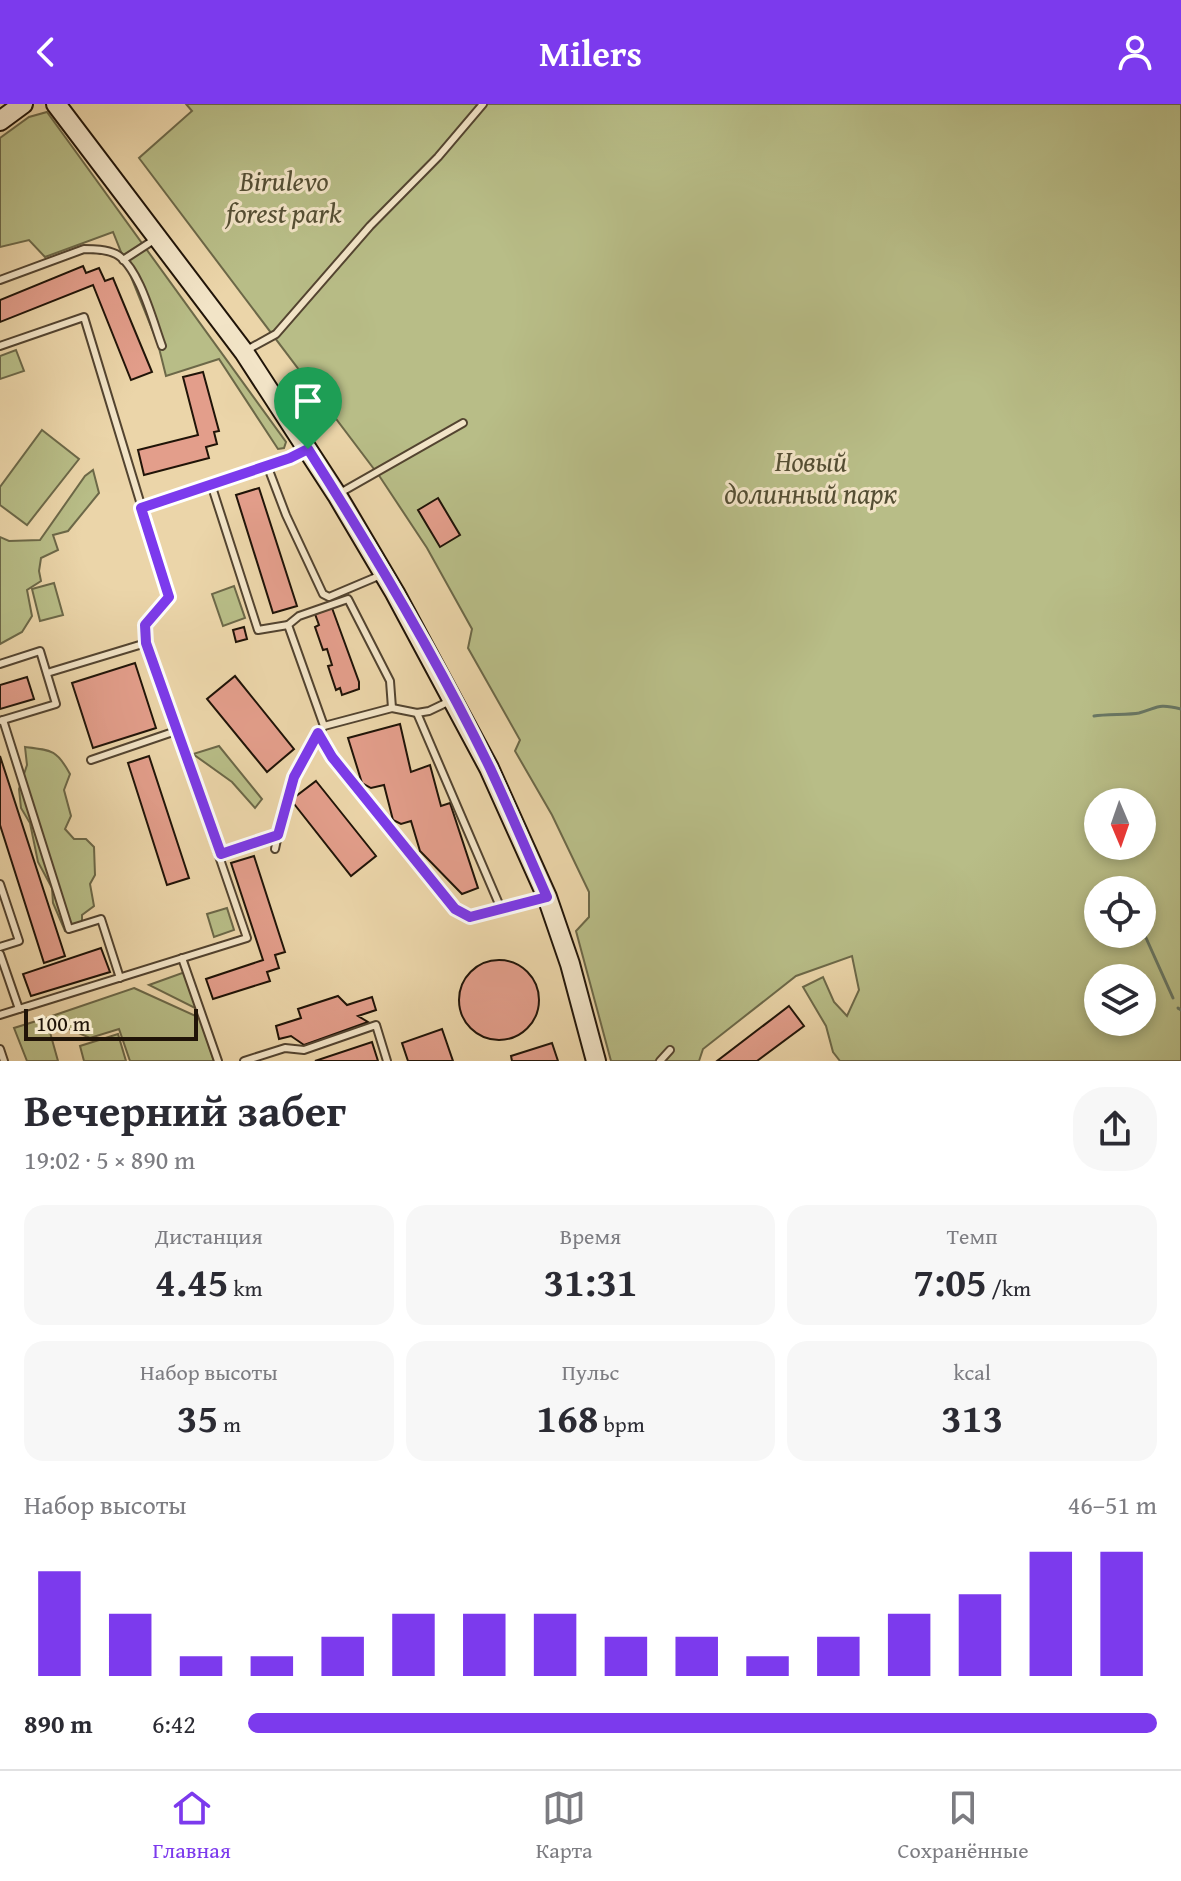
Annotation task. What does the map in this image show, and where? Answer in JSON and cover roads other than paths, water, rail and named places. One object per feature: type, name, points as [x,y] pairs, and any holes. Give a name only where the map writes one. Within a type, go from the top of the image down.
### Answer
[{"type":"main road","points":[[0,121],[23,104]]},
{"type":"main road","points":[[56,104],[244,352],[384,574],[489,768],[547,897],[570,964],[596,1061]]},
{"type":"lane","points":[[244,352],[276,334],[483,104]]},
{"type":"lane","points":[[123,260],[158,237]]},
{"type":"lane","points":[[0,280],[84,249],[117,254],[133,273],[162,346]]},
{"type":"lane","points":[[0,346],[84,317],[169,597],[145,625],[146,643],[221,854],[247,938],[0,1015]]},
{"type":"lane","points":[[337,495],[463,423]]},
{"type":"lane","points":[[141,508],[290,458],[308,449]]},
{"type":"lane","points":[[267,465],[286,515],[323,594],[329,597],[384,574]]},
{"type":"lane","points":[[211,484],[258,630],[288,625],[299,616],[348,599],[390,681],[392,708]]},
{"type":"lane","points":[[288,625],[324,726]]},
{"type":"lane","points":[[47,673],[146,643]]},
{"type":"lane","points":[[0,664],[40,651],[56,704],[1,720],[69,929],[101,919],[120,978]]},
{"type":"lane","points":[[275,849],[294,777],[324,726],[392,708],[417,713],[429,711],[453,699]]},
{"type":"lane","points":[[417,713],[502,911]]},
{"type":"lane","points":[[91,760],[176,731]]},
{"type":"lane","points":[[318,733],[332,757],[455,909],[470,917],[547,897]]},
{"type":"lane","points":[[221,854],[278,835]]},
{"type":"lane","points":[[0,884],[2,899],[19,941],[0,947]]},
{"type":"lane","points":[[0,954],[19,1009]]},
{"type":"lane","points":[[182,958],[218,1061]]},
{"type":"lane","points":[[244,1061],[285,1048],[304,1050],[376,1025],[387,1061]]},
{"type":"lane","points":[[0,1049],[4,1061]]},
{"type":"lane","points":[[660,1061],[670,1050]]},
{"type":"waterway","points":[[1094,716],[1135,714],[1162,706],[1181,709]]},
{"type":"waterway","points":[[1151,948],[1173,998]]},
{"type":"park label","name":"Birulevo forest park","points":[[284,196]]},
{"type":"park label","name":"Новый долинный парк","points":[[811,476]]}]
